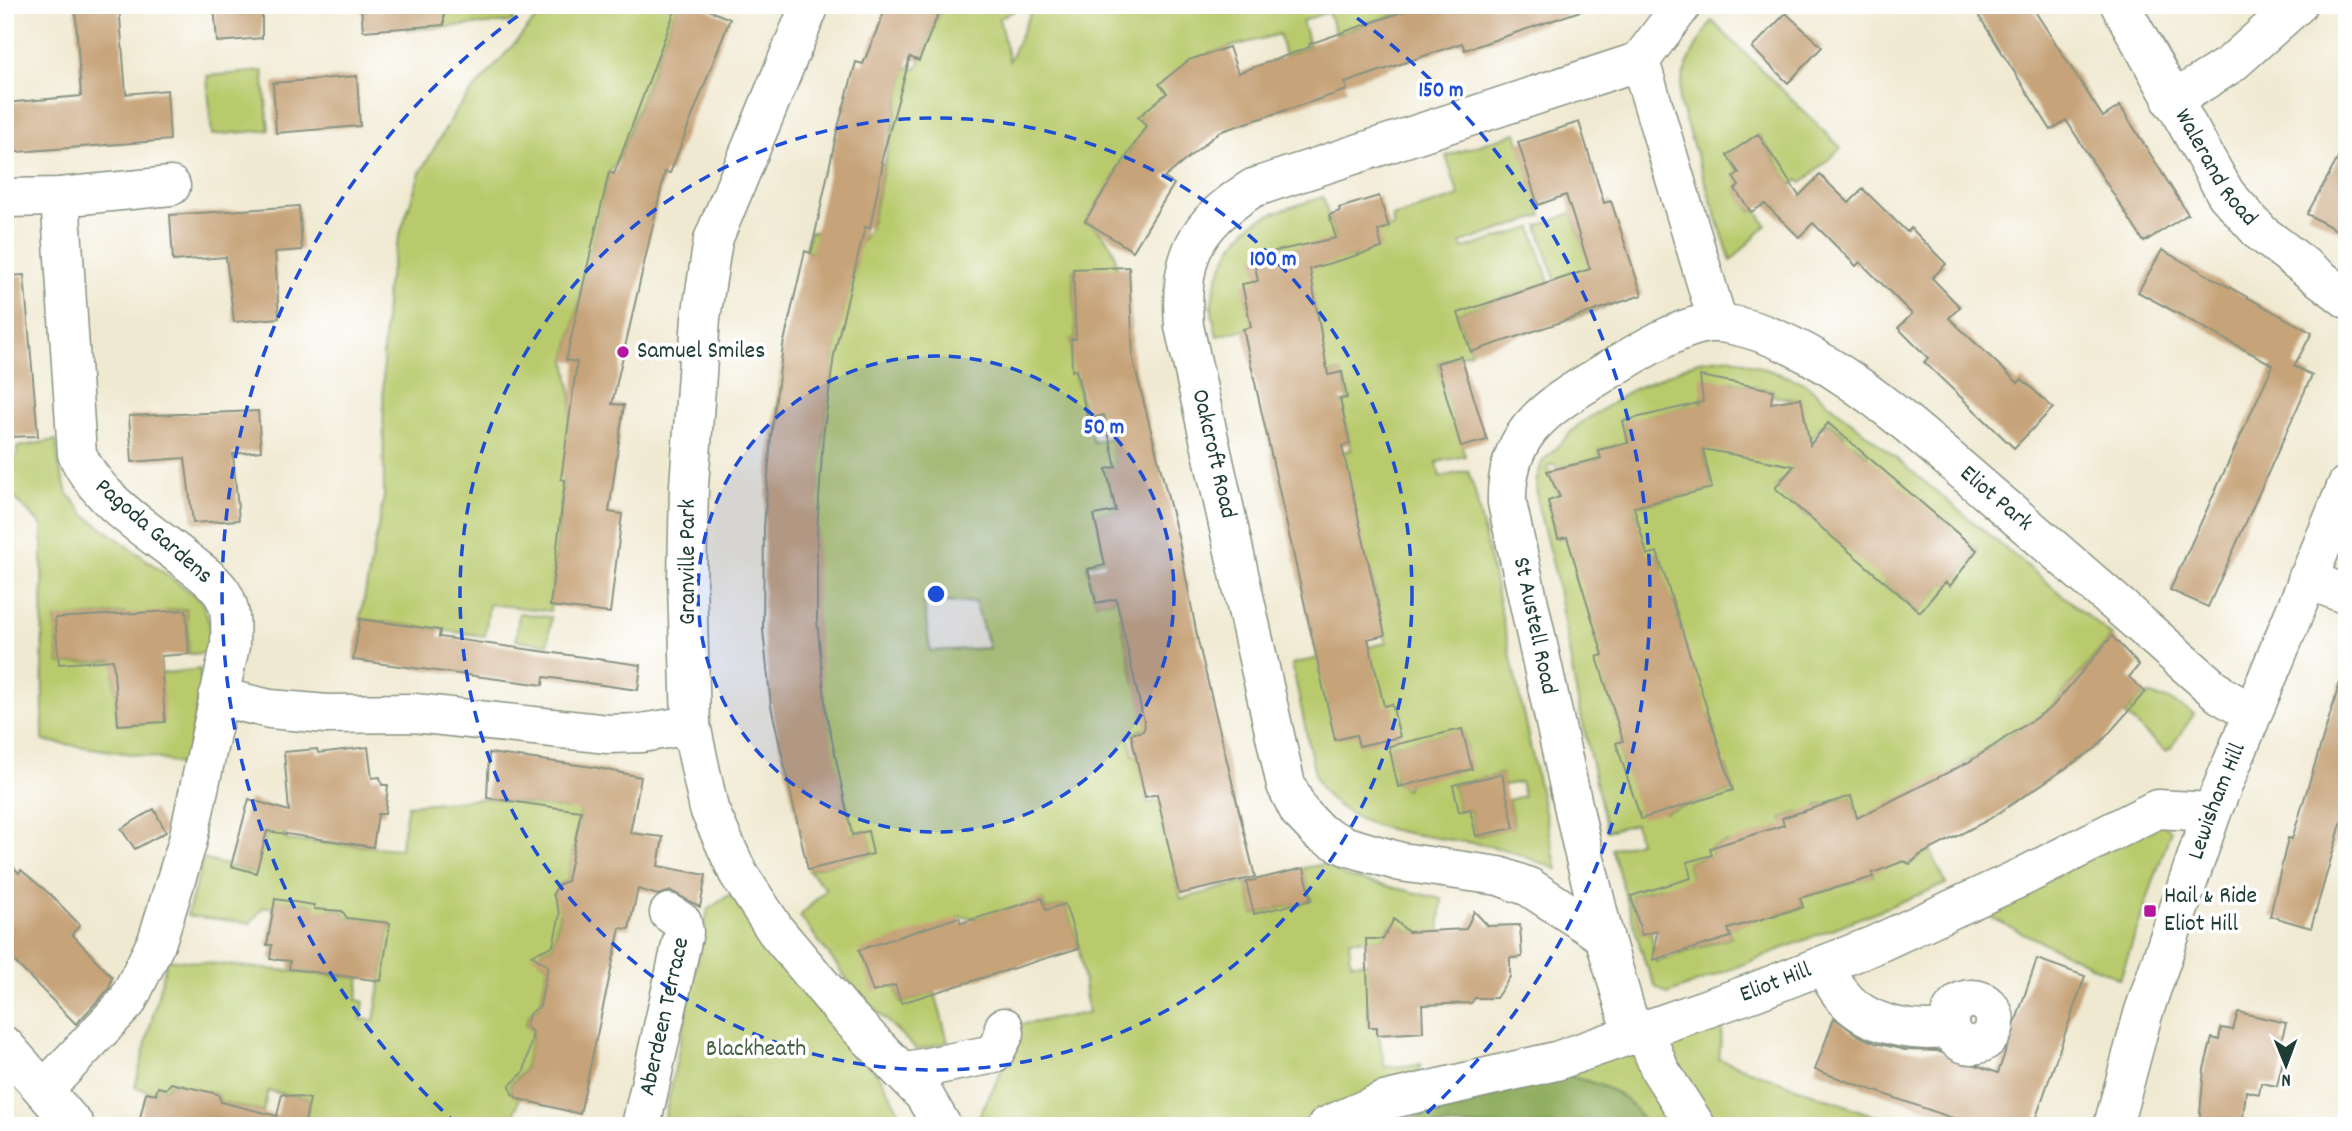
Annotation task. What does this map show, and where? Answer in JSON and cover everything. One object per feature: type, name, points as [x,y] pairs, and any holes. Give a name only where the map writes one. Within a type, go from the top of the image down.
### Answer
[{"type":"street","name":"Granville Park","points":[[810,5],[713,240],[699,330],[689,485],[687,580],[691,726],[709,809],[738,873],[776,931],[844,1012],[925,1095],[942,1126]]},
{"type":"street","points":[[1682,5],[1640,61],[1716,323]]},
{"type":"street","name":"Walerand Road","points":[[2120,5],[2226,194],[2261,233],[2347,299]]},
{"type":"street","points":[[2172,101],[2231,64],[2297,5]]},
{"type":"street","name":"Oakcroft Road","points":[[1604,936],[1529,887],[1499,876],[1401,862],[1346,846],[1320,833],[1298,811],[1286,785],[1184,326],[1181,289],[1187,263],[1201,233],[1222,207],[1253,188],[1640,61]]},
{"type":"street","points":[[5,198],[60,197],[171,186]]},
{"type":"street","name":"Pagoda Gardens","points":[[44,1090],[102,1031],[141,980],[177,882],[230,646],[227,602],[212,581],[118,508],[85,473],[77,454],[60,197]]},
{"type":"street","name":"Eliot Park","points":[[1716,323],[1779,342],[1820,361],[1856,384],[2029,528],[2221,695],[2251,713]]},
{"type":"street","name":"St Austell Road","points":[[1696,1126],[1639,1034],[1604,936],[1507,503],[1510,461],[1522,437],[1558,400],[1651,344],[1688,329],[1716,323]]},
{"type":"street","name":"Lewisham Hill","points":[[2113,1126],[2143,1014],[2212,812],[2347,485]]},
{"type":"street","points":[[2307,579],[2347,595]]},
{"type":"street","points":[[218,697],[270,709],[327,714],[414,713],[608,734],[642,733],[691,726]]},
{"type":"street","name":"Eliot Hill","points":[[1327,1126],[1384,1101],[1556,1061],[1639,1034],[1824,965],[2022,877],[2157,808],[2212,812]]},
{"type":"street","name":"Aberdeen Terrace","points":[[641,1126],[684,932],[682,922],[669,914]]},
{"type":"street","points":[[1824,965],[1838,990],[1864,1014],[1898,1027],[1935,1031],[1950,1028]]},
{"type":"street","points":[[902,1072],[994,1054],[1005,1033],[1004,1027]]},
{"type":"street","points":[[5,1046],[75,1126]]},
{"type":"green space","points":[[406,5],[503,5],[515,22],[407,30]]},
{"type":"green space","points":[[548,5],[677,5],[620,156],[609,173],[566,360],[572,398],[550,611],[489,604],[485,636],[360,619],[384,497],[383,355],[387,286],[398,240],[420,173],[457,109]]},
{"type":"green space","name":"Blackheath","points":[[942,5],[1027,5],[999,18],[1009,61],[1034,5],[1422,5],[1336,34],[1328,12],[1302,21],[1310,47],[1285,56],[1279,34],[1209,53],[1212,63],[1171,97],[1138,117],[1146,126],[1086,221],[1109,242],[1115,255],[1117,272],[1073,270],[1076,339],[1071,339],[1076,378],[1093,442],[1110,438],[1116,467],[1106,470],[1117,510],[1095,515],[1124,553],[1087,565],[1096,603],[1136,595],[1120,616],[1135,684],[1156,680],[1165,721],[1128,735],[1134,757],[1171,748],[1145,796],[1148,803],[1182,795],[1163,820],[1170,849],[1197,868],[1174,873],[1181,899],[1246,882],[1254,914],[1311,900],[1303,868],[1325,864],[1344,876],[1442,899],[1439,934],[1409,932],[1401,926],[1390,926],[1383,939],[1349,940],[1351,963],[1379,962],[1374,1006],[1368,1007],[1369,1027],[1377,1027],[1385,1067],[1421,1065],[1385,1126],[663,1126],[708,909],[731,894],[765,948],[881,1078],[906,1124],[976,1122],[999,1077],[1013,1026],[1088,1013],[1079,948],[1065,905],[1046,910],[1042,899],[979,918],[959,917],[895,985],[901,1003],[935,992],[948,1042],[917,1050],[856,991],[800,916],[826,889],[808,870],[873,854],[867,831],[838,838],[831,809],[847,806],[833,752],[823,695],[816,579],[817,521],[827,406],[837,340],[856,263],[805,251],[810,231],[861,242],[870,228],[906,67],[917,69]],"holes":[[[975,602],[989,648],[930,651],[924,603]]]},
{"type":"green space","points":[[1712,21],[1841,148],[1802,183],[1798,180],[1792,185],[1759,135],[1727,155],[1739,173],[1739,186],[1736,189],[1751,212],[1756,209],[1766,225],[1731,261],[1679,102],[1685,70]]},
{"type":"green space","points":[[263,71],[269,130],[212,135],[207,76]]},
{"type":"green space","points":[[1516,133],[1542,216],[1461,243],[1463,249],[1532,228],[1549,283],[1458,313],[1471,352],[1437,363],[1465,456],[1437,462],[1440,477],[1468,471],[1475,492],[1557,869],[1506,850],[1374,825],[1351,814],[1331,799],[1316,779],[1292,664],[1386,643],[1371,573],[1328,455],[1351,450],[1345,423],[1318,408],[1349,401],[1341,372],[1325,375],[1315,312],[1217,336],[1213,316],[1214,293],[1222,267],[1235,243],[1252,224],[1277,212],[1323,197],[1342,259],[1356,256],[1373,232],[1394,227],[1392,217],[1459,196],[1446,156]],"holes":[[[1462,730],[1467,750],[1408,784],[1406,789],[1393,781],[1396,776],[1390,746]],[[1501,774],[1504,785],[1520,782],[1524,796],[1508,800],[1514,827],[1476,836],[1470,809],[1459,811],[1453,785]]]},
{"type":"green space","points":[[1572,213],[1604,308],[1568,320],[1538,226]]},
{"type":"green space","points":[[1730,357],[1803,382],[2112,636],[2049,710],[1955,769],[1899,863],[1910,864],[1930,849],[1946,884],[1668,994],[1656,987],[1645,963],[1612,849],[1639,842],[1635,824],[1607,831],[1577,697],[1556,577],[1538,507],[1536,482],[1542,462],[1578,425],[1632,390],[1698,361]],"holes":[[[1732,382],[1773,390],[1772,396],[1801,400],[1699,412],[1704,387]],[[1693,405],[1712,488],[1642,505],[1623,422]],[[1829,422],[1844,435],[1840,439],[1855,445],[1868,456],[1810,518],[1775,488],[1801,459],[1797,455],[1822,425],[1825,426]],[[1619,445],[1638,522],[1557,539],[1548,501],[1558,498],[1553,477],[1547,471],[1548,467],[1553,464],[1560,468],[1601,458],[1599,450]],[[1940,517],[1952,527],[1948,532],[1962,543],[1966,539],[1978,549],[1950,585],[1945,582],[1919,612],[1885,582]],[[1657,552],[1663,570],[1658,572],[1653,607],[1674,601],[1680,619],[1600,644]],[[1620,650],[1617,722],[1598,657]],[[1710,716],[1715,732],[1688,740],[1698,774],[1726,766],[1733,790],[1664,812],[1624,767],[1617,743]],[[1851,796],[1873,876],[1807,896],[1782,818],[1801,812],[1807,830],[1822,826],[1817,806]],[[1778,827],[1803,907],[1777,915],[1774,907],[1734,927],[1710,848],[1728,842],[1734,861]],[[1706,857],[1731,937],[1656,962],[1651,932],[1642,934],[1631,896],[1660,887],[1693,884],[1687,862]]]},
{"type":"green space","points":[[56,440],[59,466],[67,492],[85,515],[201,600],[210,625],[208,653],[189,654],[186,609],[166,611],[166,615],[127,618],[126,613],[55,619],[59,664],[126,660],[114,673],[118,725],[159,722],[158,674],[200,669],[201,686],[185,766],[153,757],[43,741],[42,526],[5,488],[5,468],[17,455],[17,447]]},
{"type":"green space","points":[[519,613],[551,617],[548,644],[516,640]]},
{"type":"green space","points":[[2141,696],[2167,699],[2194,714],[2170,749],[2165,751],[2125,715]]},
{"type":"green space","points":[[487,798],[566,809],[582,805],[567,881],[558,885],[561,906],[553,946],[543,950],[540,960],[548,966],[540,1006],[529,1014],[526,1025],[533,1033],[524,1071],[510,1085],[512,1094],[519,1099],[511,1126],[342,1126],[306,1118],[310,1099],[268,1091],[263,1112],[221,1102],[218,1094],[205,1091],[200,1096],[186,1093],[182,1085],[171,1083],[166,1089],[158,1087],[156,1094],[135,1087],[167,959],[360,978],[357,1000],[364,1002],[361,1019],[374,1021],[390,923],[347,918],[342,911],[329,910],[321,917],[313,912],[314,905],[288,901],[287,908],[263,907],[251,923],[187,916],[203,859],[255,873],[269,824],[285,831],[286,840],[400,849],[408,805]]},
{"type":"green space","points":[[2160,823],[2171,830],[2120,979],[1981,913]]},
{"type":"green space","points":[[1723,1021],[1719,1059],[1902,1126],[1390,1126]]},
{"type":"green space","points":[[1564,1075],[1612,1090],[1631,1104],[1645,1126],[1390,1126],[1478,1097]]},
{"type":"building","points":[[75,5],[119,5],[126,94],[167,90],[170,140],[5,153],[5,103],[81,96]]},
{"type":"building","points":[[214,5],[262,5],[262,38],[217,42]]},
{"type":"building","points":[[361,5],[444,5],[444,25],[363,31]]},
{"type":"building","points":[[677,5],[697,5],[730,19],[670,173],[665,172],[612,404],[624,405],[609,512],[622,514],[610,613],[550,606],[565,480],[561,479],[577,362],[566,360],[609,172],[614,174]]},
{"type":"building","points":[[887,5],[942,5],[919,61],[910,57],[881,162],[883,163],[870,228],[865,227],[834,355],[823,437],[817,531],[817,620],[826,712],[852,835],[868,831],[873,854],[808,870],[771,706],[763,630],[764,527],[771,437],[783,346],[805,251],[811,253],[837,131],[856,62],[863,64]]},
{"type":"building","points":[[1422,5],[1583,5],[1583,10],[1465,50],[1462,43],[1345,83],[1347,90],[1219,132],[1164,178],[1174,184],[1133,251],[1085,221],[1146,126],[1138,117],[1167,93],[1159,84],[1189,60],[1229,47],[1238,73],[1310,47],[1309,44]]},
{"type":"building","points":[[1972,5],[2031,5],[2103,117],[2120,106],[2188,214],[2144,242],[2066,120],[2051,130]]},
{"type":"building","points":[[1786,13],[1822,47],[1788,83],[1752,48]]},
{"type":"building","points":[[357,76],[360,126],[276,133],[273,83]]},
{"type":"building","points":[[1579,122],[1604,203],[1611,201],[1642,295],[1471,352],[1458,313],[1590,269],[1566,195],[1538,205],[1518,142]]},
{"type":"building","points":[[1758,134],[1799,196],[1820,175],[1849,203],[1863,189],[1907,232],[1911,228],[1946,264],[1932,278],[1960,307],[1949,318],[2018,383],[2022,379],[2053,408],[2014,448],[1924,362],[1928,358],[1898,328],[1912,314],[1860,262],[1856,266],[1813,223],[1799,237],[1765,204],[1751,212],[1735,189],[1739,186],[1733,177],[1739,173],[1727,155]]},
{"type":"building","points":[[2347,142],[2347,236],[2307,214]]},
{"type":"building","points":[[1379,196],[1389,227],[1378,231],[1382,248],[1310,269],[1328,375],[1342,372],[1347,398],[1340,399],[1350,444],[1342,446],[1385,635],[1368,639],[1384,706],[1392,704],[1400,737],[1359,746],[1356,735],[1335,740],[1243,329],[1251,327],[1242,284],[1258,281],[1253,256],[1336,238],[1329,215],[1340,211],[1339,208]]},
{"type":"building","points":[[299,206],[302,250],[275,252],[279,318],[234,322],[226,257],[173,261],[170,215]]},
{"type":"building","points":[[2162,250],[2312,333],[2294,366],[2312,375],[2208,607],[2170,590],[2273,365],[2138,292]]},
{"type":"building","points":[[1129,267],[1133,360],[1179,541],[1198,641],[1255,877],[1179,894],[1157,794],[1145,797],[1131,734],[1143,731],[1145,726],[1116,599],[1096,603],[1088,569],[1105,565],[1094,515],[1116,511],[1106,469],[1116,467],[1104,415],[1088,419],[1076,370],[1072,371],[1071,339],[1076,339],[1073,269]]},
{"type":"building","points":[[24,275],[38,436],[5,437],[5,276]]},
{"type":"building","points":[[1461,356],[1487,440],[1461,447],[1437,363]]},
{"type":"building","points":[[1700,376],[1773,390],[1771,403],[1801,398],[1810,445],[1828,423],[1977,550],[1950,586],[1945,582],[1920,612],[1775,488],[1794,466],[1703,449],[1712,488],[1634,507],[1647,555],[1657,552],[1733,790],[1641,819],[1616,743],[1623,741],[1597,657],[1603,655],[1567,537],[1558,539],[1548,501],[1560,497],[1547,471],[1601,458],[1598,450],[1628,443],[1623,421],[1703,402]]},
{"type":"building","points":[[258,411],[261,451],[233,454],[239,520],[193,523],[185,458],[132,462],[129,416]]},
{"type":"building","points":[[186,610],[189,654],[161,656],[165,722],[118,725],[113,660],[59,664],[55,618]]},
{"type":"building","points":[[360,619],[440,630],[439,637],[641,665],[638,690],[544,677],[543,685],[353,660]]},
{"type":"building","points":[[2112,636],[2139,665],[2129,677],[2145,692],[2096,748],[1988,820],[1920,855],[1910,864],[1904,861],[1872,873],[1873,877],[1800,898],[1803,907],[1728,929],[1731,937],[1653,960],[1657,931],[1642,935],[1631,896],[1691,878],[1687,862],[1712,855],[1710,848],[1784,825],[1782,818],[1851,796],[1857,818],[1969,762],[2052,707]]},
{"type":"building","points":[[2340,682],[2347,683],[2347,803],[2311,928],[2270,916],[2288,838],[2292,839]]},
{"type":"building","points":[[1462,729],[1472,769],[1398,787],[1389,746]]},
{"type":"building","points":[[368,747],[372,778],[380,777],[382,785],[388,785],[385,814],[378,814],[373,847],[267,831],[256,873],[231,866],[249,799],[289,811],[284,752],[317,749],[318,753]]},
{"type":"building","points":[[489,753],[593,767],[641,777],[630,833],[663,837],[658,866],[706,875],[700,907],[671,891],[658,895],[638,889],[629,929],[620,928],[580,1114],[519,1099],[512,1094],[510,1085],[524,1072],[533,1033],[526,1026],[529,1014],[540,1006],[548,966],[531,955],[553,946],[560,914],[553,894],[558,885],[567,881],[581,811],[487,798]]},
{"type":"building","points":[[1502,774],[1514,828],[1476,836],[1470,809],[1459,812],[1453,785]]},
{"type":"building","points":[[154,809],[166,832],[135,849],[121,829]]},
{"type":"building","points":[[5,859],[19,873],[21,870],[51,895],[80,925],[72,934],[112,977],[109,989],[76,1024],[5,952]]},
{"type":"building","points":[[1304,868],[1311,900],[1254,914],[1246,882]]},
{"type":"building","points":[[1042,898],[1046,910],[1065,904],[1079,948],[901,1003],[895,985],[873,992],[859,950],[959,917],[961,923]]},
{"type":"building","points":[[275,899],[314,905],[314,909],[342,911],[347,918],[390,923],[381,981],[289,969],[290,961],[270,959],[272,945],[267,945]]},
{"type":"building","points":[[1474,911],[1488,926],[1520,925],[1522,957],[1510,958],[1510,977],[1496,998],[1475,998],[1471,1003],[1422,1005],[1423,1032],[1377,1035],[1377,1027],[1369,1027],[1366,939],[1383,939],[1394,919],[1408,932],[1466,929]]},
{"type":"building","points":[[2037,959],[2085,976],[2033,1126],[1975,1126],[1815,1070],[1834,1018],[1857,1035],[1875,1043],[1905,1050],[1937,1051],[1998,1073]]},
{"type":"building","points":[[2238,1012],[2286,1023],[2281,1042],[2287,1043],[2277,1086],[2261,1083],[2259,1094],[2246,1091],[2242,1126],[2199,1126],[2204,1069],[2212,1038],[2219,1040],[2221,1028],[2233,1030]]},
{"type":"building","points":[[171,1083],[218,1094],[221,1102],[277,1116],[282,1094],[310,1099],[304,1126],[152,1126],[139,1123],[146,1092],[156,1094],[158,1087],[166,1089]]},
{"type":"place","name":"Samuel Smiles","points":[[623,352]]},
{"type":"place","name":"Hail & Ride Eliot Hill","points":[[2150,911]]}]
